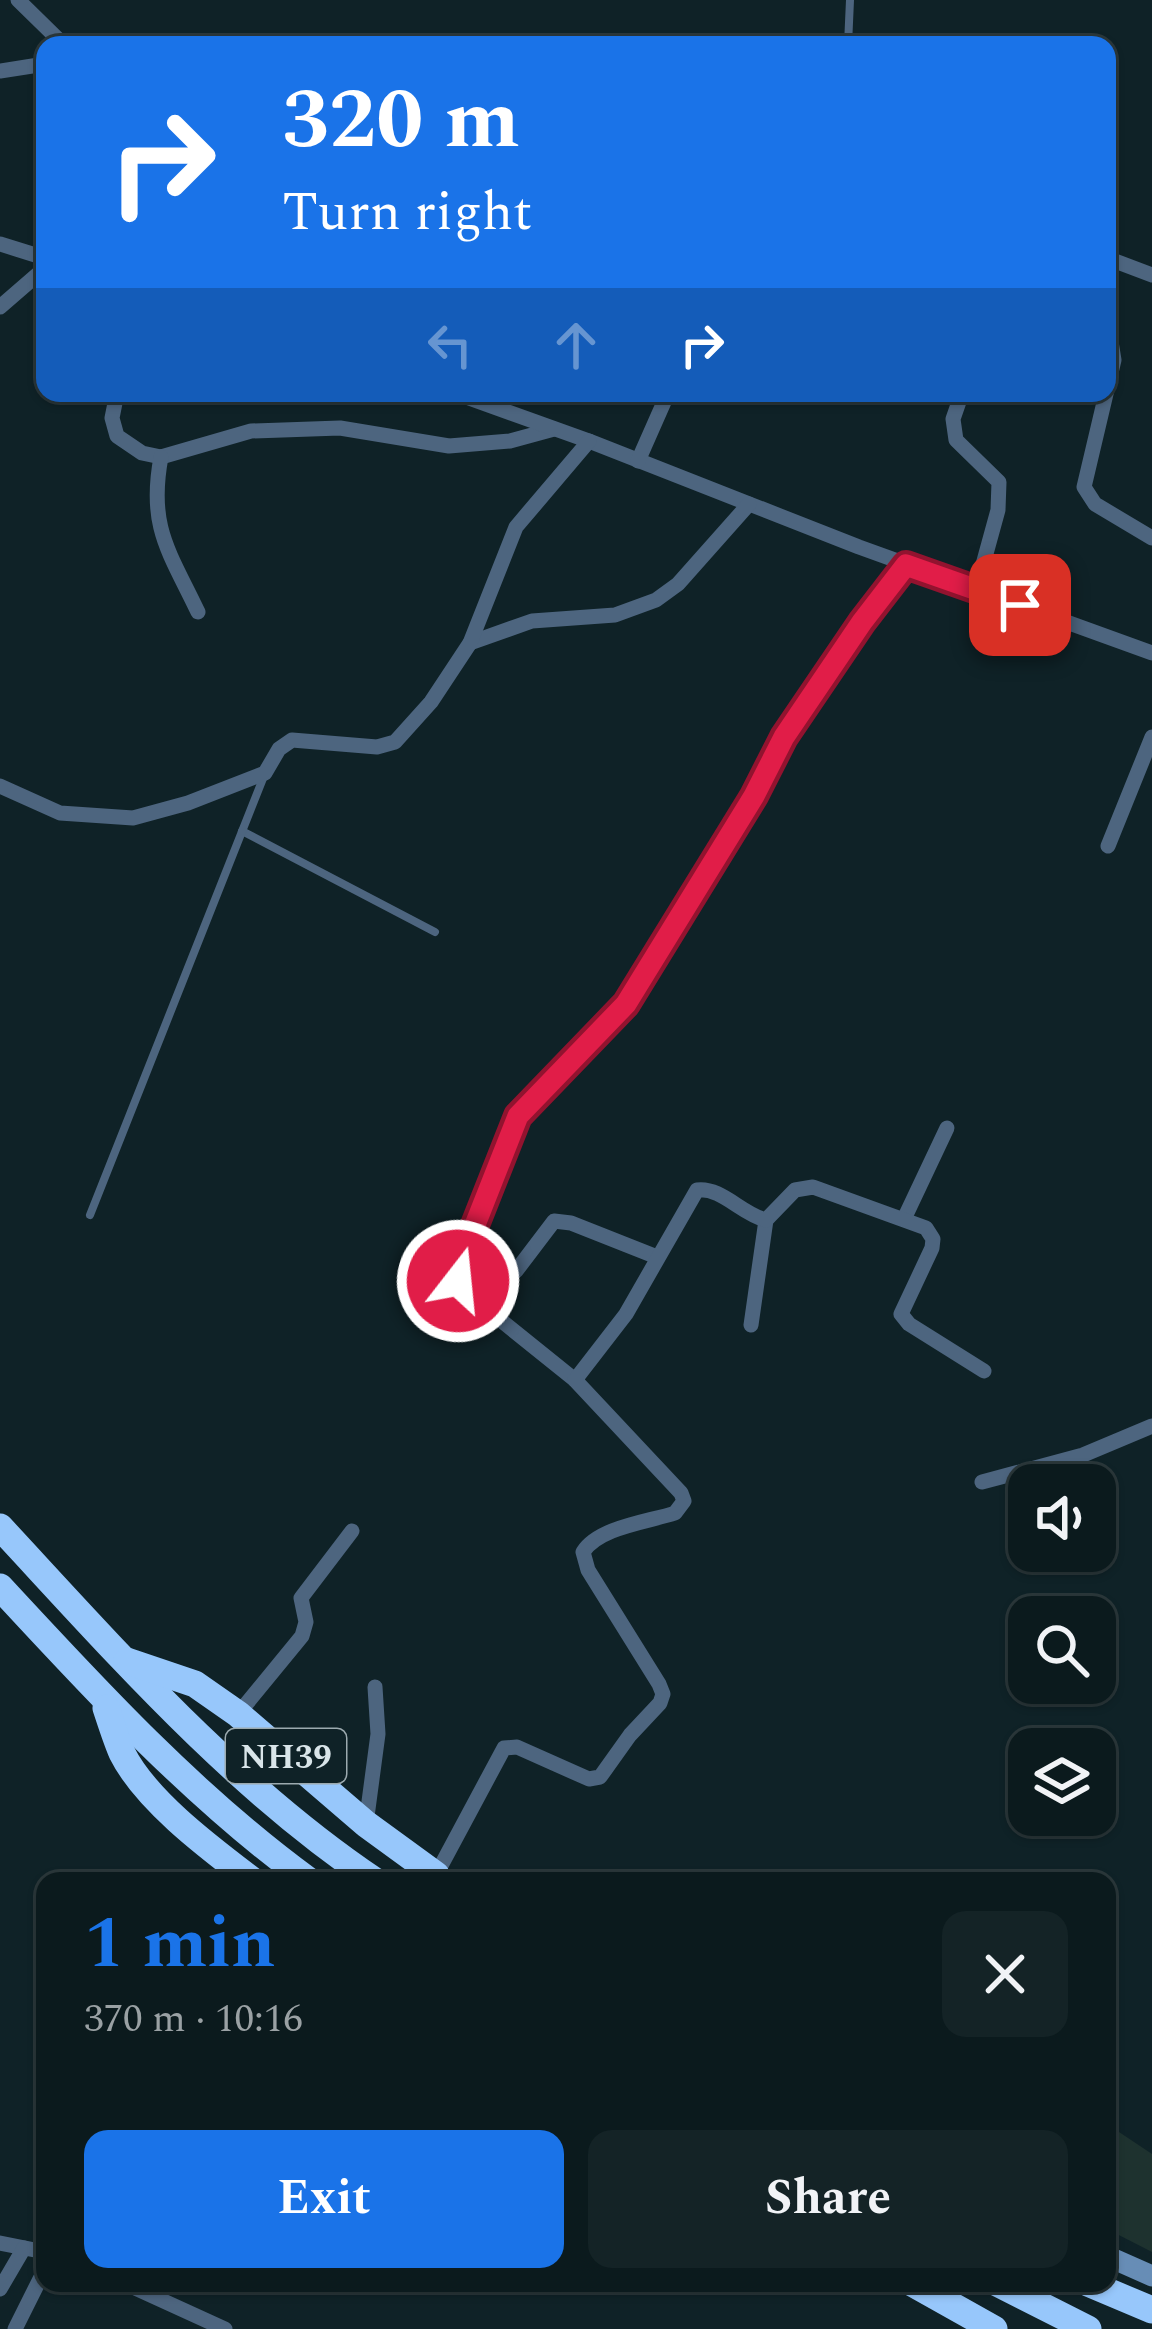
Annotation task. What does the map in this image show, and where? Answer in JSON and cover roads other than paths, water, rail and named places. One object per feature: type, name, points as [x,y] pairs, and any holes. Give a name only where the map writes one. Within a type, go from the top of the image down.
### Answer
[{"type":"highway","points":[[0,1527],[155,1695],[325,1847],[362,1872]]},
{"type":"highway","points":[[0,1587],[179,1772],[298,1872]]},
{"type":"highway","name":"NH39","points":[[124,1660],[196,1684],[238,1714],[365,1824],[433,1872]]},
{"type":"highway","points":[[103,1698],[122,1753],[136,1775],[205,1844],[241,1872]]},
{"type":"highway","points":[[928,2292],[994,2329]]},
{"type":"highway","points":[[1015,2292],[1085,2328]]},
{"type":"highway","points":[[1107,2292],[1152,2310]]},
{"type":"street","points":[[18,0],[55,36]]},
{"type":"street","points":[[0,70],[36,65]]},
{"type":"street","points":[[0,244],[36,255]]},
{"type":"street","points":[[1116,261],[1152,275]]},
{"type":"street","points":[[0,307],[36,276]]},
{"type":"street","points":[[115,402],[112,418],[117,436],[142,453],[161,458],[251,431],[340,428],[449,446],[510,441],[555,428]]},
{"type":"street","points":[[481,402],[906,565],[1152,653]]},
{"type":"street","points":[[638,461],[664,402]]},
{"type":"street","points":[[959,402],[953,419],[956,440],[995,474],[1000,493],[976,590]]},
{"type":"street","points":[[1104,402],[1084,487],[1095,504],[1152,538]]},
{"type":"street","points":[[0,786],[60,813],[120,819],[188,803],[265,773],[279,748],[292,740],[377,747],[395,742],[431,702],[470,643],[516,527],[589,441]]},
{"type":"street","points":[[161,458],[156,519],[198,612]]},
{"type":"street","points":[[470,643],[532,621],[615,615],[656,600],[678,584],[749,505]]},
{"type":"street","points":[[445,1872],[504,1748],[517,1747],[589,1779],[600,1777],[660,1703],[663,1694],[588,1570],[583,1552],[587,1544],[605,1534],[676,1514],[684,1501],[575,1380],[467,1293],[458,1281],[458,1268],[508,1134],[530,1101],[626,1004],[745,812],[784,737],[906,565]]},
{"type":"street","points":[[1108,846],[1152,737]]},
{"type":"street","points":[[904,1220],[947,1128]]},
{"type":"street","points":[[751,1325],[766,1220],[803,1186],[926,1228],[934,1239],[902,1307],[902,1318],[984,1371]]},
{"type":"street","points":[[575,1380],[626,1314],[697,1190],[711,1190],[766,1220]]},
{"type":"street","points":[[516,1270],[554,1220],[657,1257]]},
{"type":"street","points":[[982,1482],[1083,1455],[1152,1426]]},
{"type":"street","points":[[238,1714],[302,1636],[306,1622],[302,1598],[352,1531]]},
{"type":"street","points":[[365,1824],[378,1733],[375,1687]]},
{"type":"street","points":[[0,2243],[36,2250]]},
{"type":"street","points":[[0,2289],[24,2248]]},
{"type":"street","points":[[1116,2260],[1152,2276]]},
{"type":"street","points":[[15,2329],[36,2287]]},
{"type":"street","points":[[144,2292],[224,2329]]},
{"type":"street","points":[[170,2329],[181,2309]]},
{"type":"lane","points":[[848,36],[850,0]]},
{"type":"lane","points":[[90,1215],[265,773]]},
{"type":"lane","points":[[242,831],[435,932]]}]
